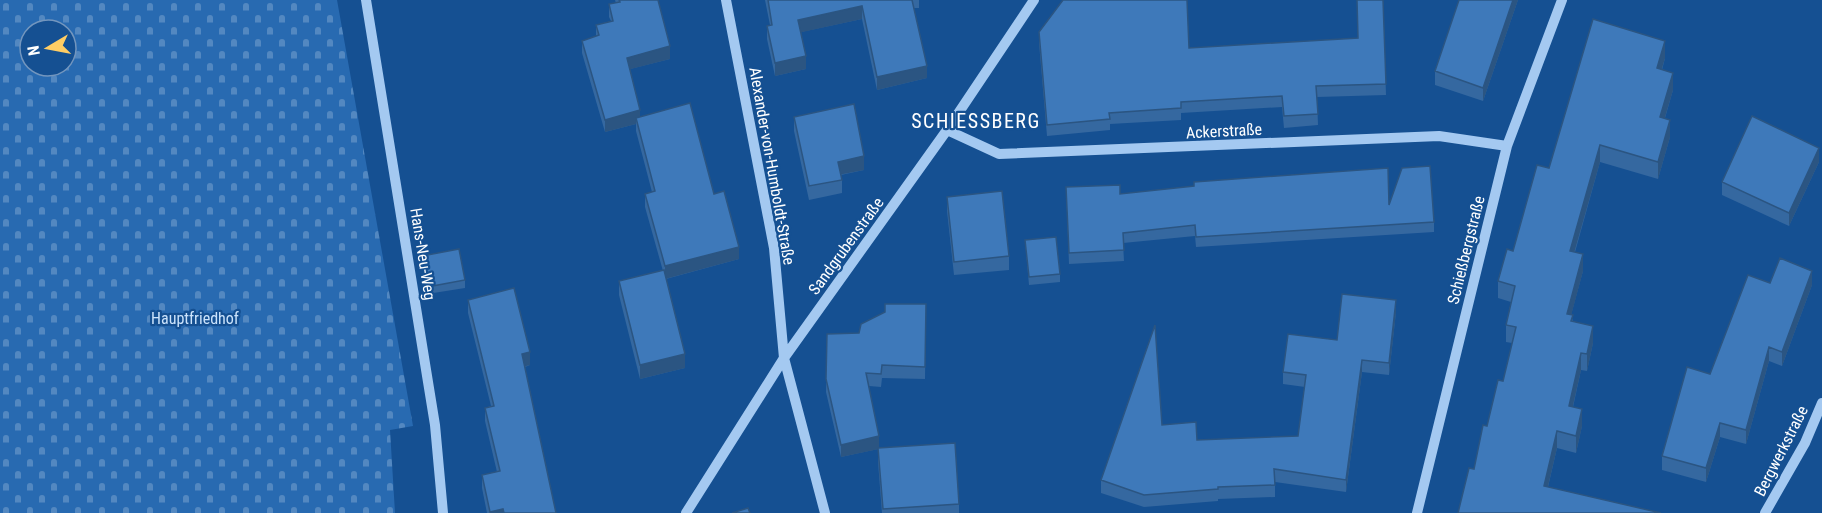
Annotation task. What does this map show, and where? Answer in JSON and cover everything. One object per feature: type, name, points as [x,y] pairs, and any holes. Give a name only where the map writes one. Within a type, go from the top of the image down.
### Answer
[{"type":"street","name":"Hans-Neu-Weg","points":[[366,0],[435,425],[443,513]]},
{"type":"street","name":"Alexander-von-Humboldt-Straße","points":[[726,0],[774,248],[784,358],[825,513]]},
{"type":"street","name":"Sandgrubenstraße","points":[[686,513],[784,358],[947,130],[1034,0]]},
{"type":"street","name":"Schießbergstraße","points":[[1417,513],[1507,146],[1562,0]]},
{"type":"street","name":"Ackerstraße","points":[[947,130],[999,154],[1439,136],[1507,146]]},
{"type":"street","name":"Bergwerkstraße","points":[[1765,513],[1805,443],[1822,403]]},
{"type":"green space","name":"Hauptfriedhof","points":[[0,0],[337,0],[413,426],[390,430],[395,513],[0,513]]},
{"type":"building","points":[[619,0],[658,0],[670,46],[627,58],[640,110],[605,120],[582,41],[599,35],[596,25],[613,21],[609,4],[620,2]]},
{"type":"building","points":[[768,0],[912,0],[927,66],[877,77],[862,6],[798,20],[806,56],[775,63],[767,26],[772,25]]},
{"type":"building","points":[[1063,0],[1187,0],[1189,48],[1358,38],[1357,0],[1383,0],[1386,84],[1316,86],[1318,114],[1284,116],[1282,96],[1181,102],[1181,108],[1109,113],[1110,119],[1047,125],[1039,32]]},
{"type":"building","points":[[1459,0],[1513,0],[1483,88],[1435,71]]},
{"type":"building","points":[[1593,19],[1665,41],[1657,68],[1673,73],[1660,117],[1670,120],[1658,162],[1600,145],[1570,251],[1583,254],[1567,314],[1573,315],[1571,321],[1593,326],[1587,354],[1581,353],[1569,406],[1582,409],[1576,436],[1557,431],[1544,486],[1661,513],[1458,513],[1469,468],[1474,469],[1483,425],[1487,426],[1498,380],[1503,381],[1516,327],[1506,325],[1515,286],[1498,281],[1507,249],[1513,251],[1537,165],[1549,168]]},
{"type":"building","points":[[690,103],[714,194],[724,191],[739,247],[665,266],[645,194],[655,191],[636,118]]},
{"type":"building","points":[[854,104],[864,156],[838,162],[842,180],[809,186],[794,117]]},
{"type":"building","points":[[1752,116],[1819,148],[1789,213],[1722,182]]},
{"type":"building","points":[[1430,166],[1434,222],[1196,237],[1195,225],[1123,233],[1124,250],[1069,253],[1066,187],[1120,185],[1120,194],[1194,186],[1194,182],[1388,168],[1389,205],[1402,168]]},
{"type":"building","points":[[1002,191],[1009,256],[954,262],[947,197]]},
{"type":"building","points":[[1056,237],[1060,274],[1029,277],[1025,240]]},
{"type":"building","points":[[459,249],[465,280],[427,287],[422,256]]},
{"type":"building","points":[[1780,258],[1812,271],[1782,352],[1769,347],[1746,430],[1720,423],[1706,468],[1662,456],[1687,367],[1710,374],[1748,275],[1770,283]]},
{"type":"building","points":[[664,270],[685,354],[640,365],[619,281]]},
{"type":"building","points":[[514,288],[530,352],[522,354],[556,513],[504,513],[503,509],[490,512],[482,475],[500,471],[485,408],[494,406],[468,300]]},
{"type":"building","points":[[1342,294],[1396,300],[1389,363],[1362,360],[1346,480],[1274,469],[1275,485],[1218,487],[1218,489],[1144,495],[1101,480],[1155,325],[1162,425],[1196,422],[1197,440],[1298,436],[1306,375],[1283,372],[1288,334],[1337,340]]},
{"type":"building","points":[[885,304],[926,304],[925,367],[882,365],[881,374],[866,373],[879,436],[841,445],[826,379],[827,334],[859,333],[861,324],[885,312]]},
{"type":"building","points":[[955,443],[959,504],[883,509],[878,448]]},
{"type":"building","points":[[748,508],[750,513],[732,513]]},
{"type":"district","name":"SCHIESSBERG","points":[[976,121]]}]
